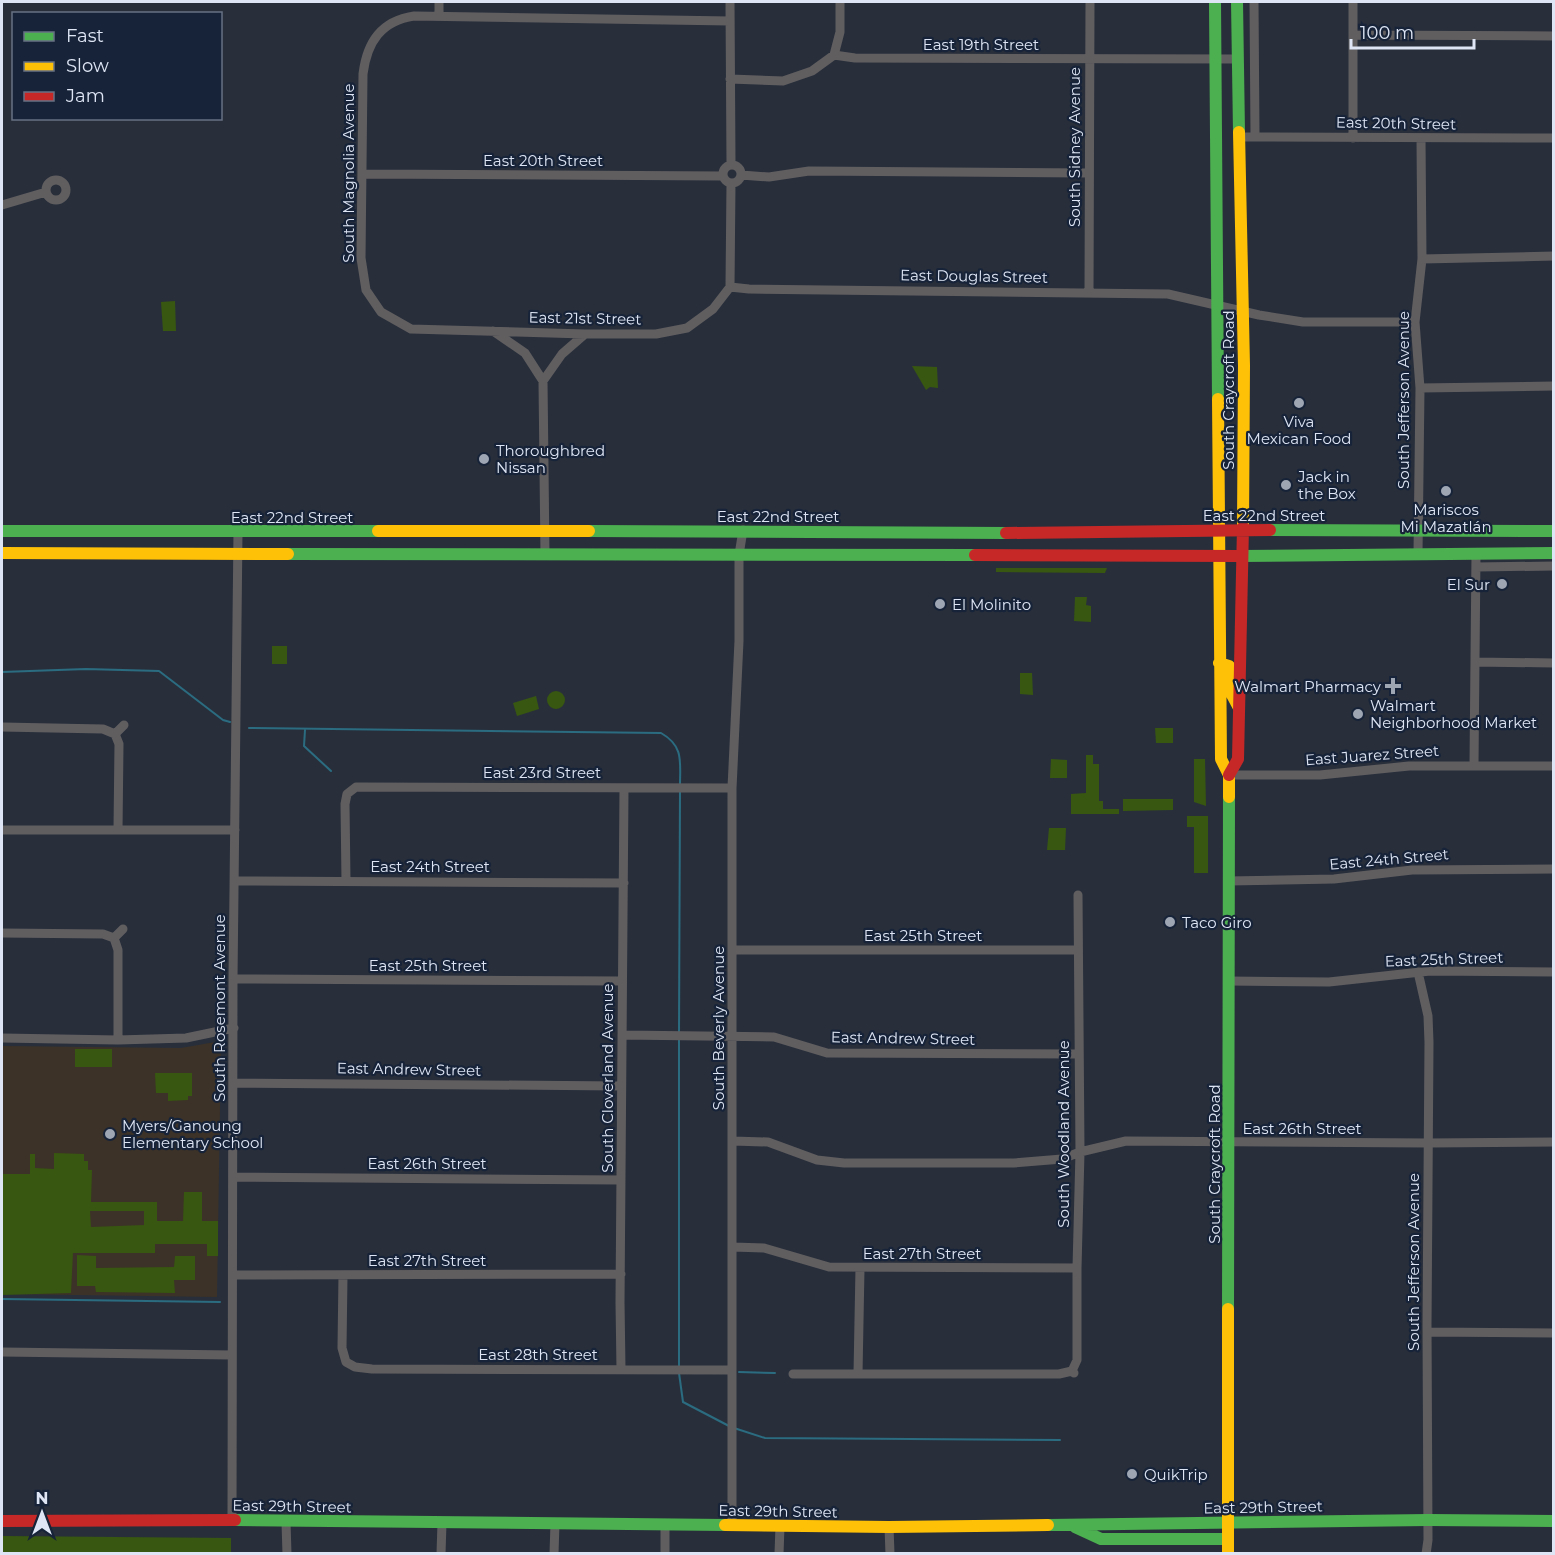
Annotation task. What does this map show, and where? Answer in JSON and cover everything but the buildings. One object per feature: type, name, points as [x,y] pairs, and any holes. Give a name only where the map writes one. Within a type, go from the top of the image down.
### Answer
[{"type":"main road","name":"South Craycroft Road","points":[[1215,2],[1219,663],[1221,759],[1229,775],[1228,1554]]},
{"type":"main road","name":"South Craycroft Road","points":[[1229,775],[1238,759],[1242,556],[1243,311],[1237,2]]},
{"type":"main road","name":"East 22nd Street","points":[[2,531],[743,530],[982,533],[1218,530],[1554,531]]},
{"type":"main road","points":[[2,553],[1218,556],[1418,554],[1476,561],[1554,553]]},
{"type":"main road","points":[[1219,663],[1229,666],[1231,693],[1239,709]]},
{"type":"main road","name":"East 29th Street","points":[[2,1521],[232,1520],[890,1527],[1428,1520],[1554,1521]]},
{"type":"main road","points":[[1071,1525],[1101,1539],[1228,1539]]},
{"type":"street","points":[[439,2],[439,16],[730,21]]},
{"type":"street","points":[[730,2],[731,165]]},
{"type":"street","points":[[730,79],[783,81],[812,71],[834,55],[840,32],[840,2]]},
{"type":"street","name":"South Sidney Avenue","points":[[1089,2],[1089,293]]},
{"type":"street","points":[[1254,2],[1255,136]]},
{"type":"street","points":[[1353,2],[1353,138]]},
{"type":"street","name":"South Magnolia Avenue","points":[[439,16],[414,16],[393,21],[381,30],[365,57],[361,258],[366,290],[381,312],[411,329],[493,331]]},
{"type":"street","points":[[1353,35],[1554,36]]},
{"type":"street","name":"East 19th Street","points":[[834,55],[855,58],[1238,59]]},
{"type":"street","name":"East 20th Street","points":[[1238,137],[1554,138]]},
{"type":"street","name":"South Jefferson Avenue","points":[[1418,554],[1420,388],[1415,322],[1422,259],[1421,139]]},
{"type":"street","points":[[731,165],[738,167],[741,175],[738,181],[731,183],[723,176],[725,168],[731,165]]},
{"type":"street","points":[[741,175],[769,177],[809,171],[1088,173]]},
{"type":"street","name":"East 20th Street","points":[[363,174],[723,176]]},
{"type":"street","points":[[730,287],[731,183]]},
{"type":"street","points":[[2,205],[46,192]]},
{"type":"street","points":[[1422,259],[1554,256]]},
{"type":"street","name":"East Douglas Street","points":[[730,287],[1168,294],[1303,322],[1415,322]]},
{"type":"street","name":"East 21st Street","points":[[493,331],[656,334],[687,328],[713,309],[730,287]]},
{"type":"street","points":[[493,331],[525,354],[543,381],[546,555]]},
{"type":"street","points":[[543,381],[561,354],[585,334]]},
{"type":"street","points":[[1420,388],[1554,386]]},
{"type":"street","name":"South Beverly Avenue","points":[[732,1525],[732,788],[739,641],[740,555],[743,530]]},
{"type":"street","name":"South Rosemont Avenue","points":[[232,1520],[233,979],[238,532]]},
{"type":"street","points":[[1474,765],[1476,561],[1554,566]]},
{"type":"street","points":[[1475,662],[1554,663]]},
{"type":"street","points":[[115,734],[124,725]]},
{"type":"street","points":[[2,728],[103,729],[115,734],[119,744],[118,830]]},
{"type":"street","name":"East Juarez Street","points":[[1229,775],[1320,775],[1409,766],[1554,766]]},
{"type":"street","points":[[343,782],[351,789],[347,794],[345,804],[346,881]]},
{"type":"street","name":"East 23rd Street","points":[[351,789],[360,786],[732,788]]},
{"type":"street","name":"South Cloverland Avenue","points":[[621,1370],[624,788]]},
{"type":"street","points":[[2,830],[235,830]]},
{"type":"street","name":"East 24th Street","points":[[1228,880],[1334,879],[1420,870],[1554,869]]},
{"type":"street","name":"East 24th Street","points":[[235,880],[624,883]]},
{"type":"street","name":"South Woodland Avenue","points":[[858,1374],[1074,1373],[1077,1360],[1080,1152],[1078,896]]},
{"type":"street","points":[[114,938],[123,929]]},
{"type":"street","points":[[2,933],[103,934],[114,938]]},
{"type":"street","points":[[114,938],[118,950],[118,1040]]},
{"type":"street","name":"East 25th Street","points":[[732,950],[1078,950]]},
{"type":"street","name":"South Jefferson Avenue","points":[[1418,972],[1428,1017],[1429,1042],[1428,1520],[1426,1554]]},
{"type":"street","name":"East 25th Street","points":[[1229,981],[1329,982],[1418,972],[1554,972]]},
{"type":"street","name":"East 25th Street","points":[[233,979],[622,981]]},
{"type":"street","points":[[2,1038],[118,1040],[186,1038],[234,1028]]},
{"type":"street","name":"East Andrew Street","points":[[622,1035],[774,1037],[827,1053],[1078,1054]]},
{"type":"street","name":"East Andrew Street","points":[[234,1083],[621,1086]]},
{"type":"street","name":"East 26th Street","points":[[733,1141],[768,1142],[817,1160],[844,1163],[1014,1163],[1062,1159],[1080,1152],[1126,1141],[1554,1142]]},
{"type":"street","name":"East 26th Street","points":[[232,1177],[621,1180]]},
{"type":"street","name":"East 27th Street","points":[[733,1247],[764,1248],[829,1267],[1077,1268]]},
{"type":"street","points":[[794,1374],[858,1374],[860,1268]]},
{"type":"street","name":"East 27th Street","points":[[233,1275],[621,1274]]},
{"type":"street","name":"East 28th Street","points":[[343,1275],[342,1348],[344,1366],[372,1370],[732,1370]]},
{"type":"street","points":[[1427,1332],[1554,1333]]},
{"type":"street","points":[[2,1352],[231,1355]]},
{"type":"street","points":[[286,1522],[287,1554]]},
{"type":"street","points":[[441,1554],[442,1523]]},
{"type":"street","points":[[554,1554],[555,1523]]},
{"type":"street","points":[[665,1525],[665,1554]]},
{"type":"street","points":[[780,1526],[780,1554]]},
{"type":"street","points":[[890,1527],[890,1554]]},
{"type":"shaded area","name":"Myers/Ganoung Elementary School","points":[[221,1041],[217,1297],[2,1294],[2,1046],[181,1048]]},
{"type":"green space","points":[[175,301],[176,331],[163,331],[161,302]]},
{"type":"green space","points":[[912,366],[937,367],[938,388],[930,387],[926,390]]},
{"type":"green space","points":[[996,568],[1107,568],[1105,573],[996,572]]},
{"type":"green space","points":[[1075,597],[1087,597],[1086,605],[1091,606],[1091,622],[1074,621]]},
{"type":"green space","points":[[272,646],[287,646],[287,664],[272,664]]},
{"type":"green space","points":[[1020,673],[1032,673],[1033,695],[1020,694]]},
{"type":"green space","points":[[556,691],[562,694],[565,700],[562,706],[556,709],[550,706],[547,700],[550,694]]},
{"type":"green space","points":[[536,696],[539,709],[517,716],[513,703]]},
{"type":"green space","points":[[1155,728],[1173,728],[1173,743],[1156,743]]},
{"type":"green space","points":[[1086,755],[1093,755],[1093,764],[1099,764],[1099,801],[1103,801],[1103,809],[1119,809],[1119,814],[1071,814],[1071,794],[1086,793]]},
{"type":"green space","points":[[1051,759],[1067,760],[1067,778],[1050,778]]},
{"type":"green space","points":[[1194,759],[1205,759],[1206,806],[1194,802]]},
{"type":"green space","points":[[1123,799],[1173,799],[1173,810],[1123,811]]},
{"type":"green space","points":[[1187,816],[1208,816],[1208,873],[1194,873],[1194,827],[1187,827]]},
{"type":"green space","points":[[1049,828],[1066,828],[1065,850],[1047,850]]},
{"type":"green space","points":[[75,1049],[112,1049],[112,1067],[75,1067]]},
{"type":"green space","points":[[155,1073],[192,1073],[192,1096],[188,1096],[188,1100],[168,1101],[168,1093],[156,1093]]},
{"type":"green space","points":[[54,1153],[84,1154],[84,1161],[88,1161],[88,1170],[92,1170],[91,1202],[157,1202],[157,1221],[183,1221],[184,1192],[202,1192],[202,1221],[218,1221],[218,1256],[207,1256],[207,1244],[155,1244],[155,1253],[73,1253],[71,1293],[2,1295],[2,1174],[30,1174],[30,1154],[35,1154],[35,1168],[54,1169]],"holes":[[[90,1211],[144,1211],[144,1225],[91,1227]]]},
{"type":"green space","points":[[77,1255],[96,1256],[96,1268],[174,1267],[175,1256],[195,1256],[195,1280],[174,1280],[175,1293],[96,1292],[95,1286],[77,1286]]},
{"type":"green space","points":[[2,1536],[231,1538],[231,1553],[2,1553]]},
{"type":"waterway","points":[[2,672],[86,669],[159,671],[223,720],[230,722]]},
{"type":"waterway","points":[[249,728],[661,733],[674,743],[677,749],[680,762],[680,785]]},
{"type":"waterway","points":[[305,730],[304,746],[331,771]]},
{"type":"waterway","points":[[679,1034],[680,791]]},
{"type":"waterway","points":[[679,1040],[679,1367]]},
{"type":"waterway","points":[[2,1299],[220,1302]]},
{"type":"waterway","points":[[739,1372],[775,1373]]},
{"type":"waterway","points":[[679,1373],[683,1402],[729,1426]]},
{"type":"waterway","points":[[734,1428],[765,1438],[1060,1440]]},
{"type":"traffic: fast","points":[[1215,2],[1218,399]]},
{"type":"traffic: fast","points":[[1237,2],[1239,132]]},
{"type":"traffic: fast","points":[[1270,530],[1554,531]]},
{"type":"traffic: fast","points":[[2,531],[378,531]]},
{"type":"traffic: fast","points":[[589,531],[1006,533]]},
{"type":"traffic: fast","points":[[1239,556],[1554,553]]},
{"type":"traffic: fast","points":[[288,554],[975,555]]},
{"type":"traffic: fast","points":[[1228,1309],[1229,797]]},
{"type":"traffic: fast","points":[[235,1520],[725,1525]]},
{"type":"traffic: fast","points":[[1048,1525],[1428,1520],[1554,1521]]},
{"type":"traffic: fast","points":[[1075,1527],[1101,1539],[1228,1539]]},
{"type":"traffic: slow","points":[[1239,132],[1244,366],[1243,527]]},
{"type":"traffic: slow","points":[[1218,399],[1221,759],[1229,775],[1229,797]]},
{"type":"traffic: slow","points":[[378,531],[589,531]]},
{"type":"traffic: slow","points":[[2,553],[288,554]]},
{"type":"traffic: slow","points":[[1219,663],[1229,666],[1231,693],[1239,708]]},
{"type":"traffic: slow","points":[[1228,1309],[1228,1554]]},
{"type":"traffic: slow","points":[[725,1525],[889,1527],[1048,1525]]},
{"type":"traffic: jam","points":[[1229,775],[1238,759],[1243,527]]},
{"type":"traffic: jam","points":[[1006,533],[1270,530]]},
{"type":"traffic: jam","points":[[975,555],[1239,556]]},
{"type":"traffic: jam","points":[[2,1521],[235,1520]]},
{"type":"place","name":"Viva Mexican Food","points":[[1299,403]]},
{"type":"place","name":"Thoroughbred Nissan","points":[[484,459]]},
{"type":"place","name":"Jack in the Box","points":[[1286,485]]},
{"type":"place","name":"Mariscos Mi Mazatlán","points":[[1446,491]]},
{"type":"place","name":"El Sur","points":[[1502,584]]},
{"type":"place","name":"El Molinito","points":[[940,604]]},
{"type":"place","name":"Walmart Pharmacy","points":[[1393,686]]},
{"type":"place","name":"Walmart Neighborhood Market","points":[[1358,714]]},
{"type":"place","name":"Taco Giro","points":[[1170,922]]},
{"type":"place","name":"Myers/Ganoung Elementary School","points":[[110,1134]]},
{"type":"place","name":"QuikTrip","points":[[1132,1474]]}]
